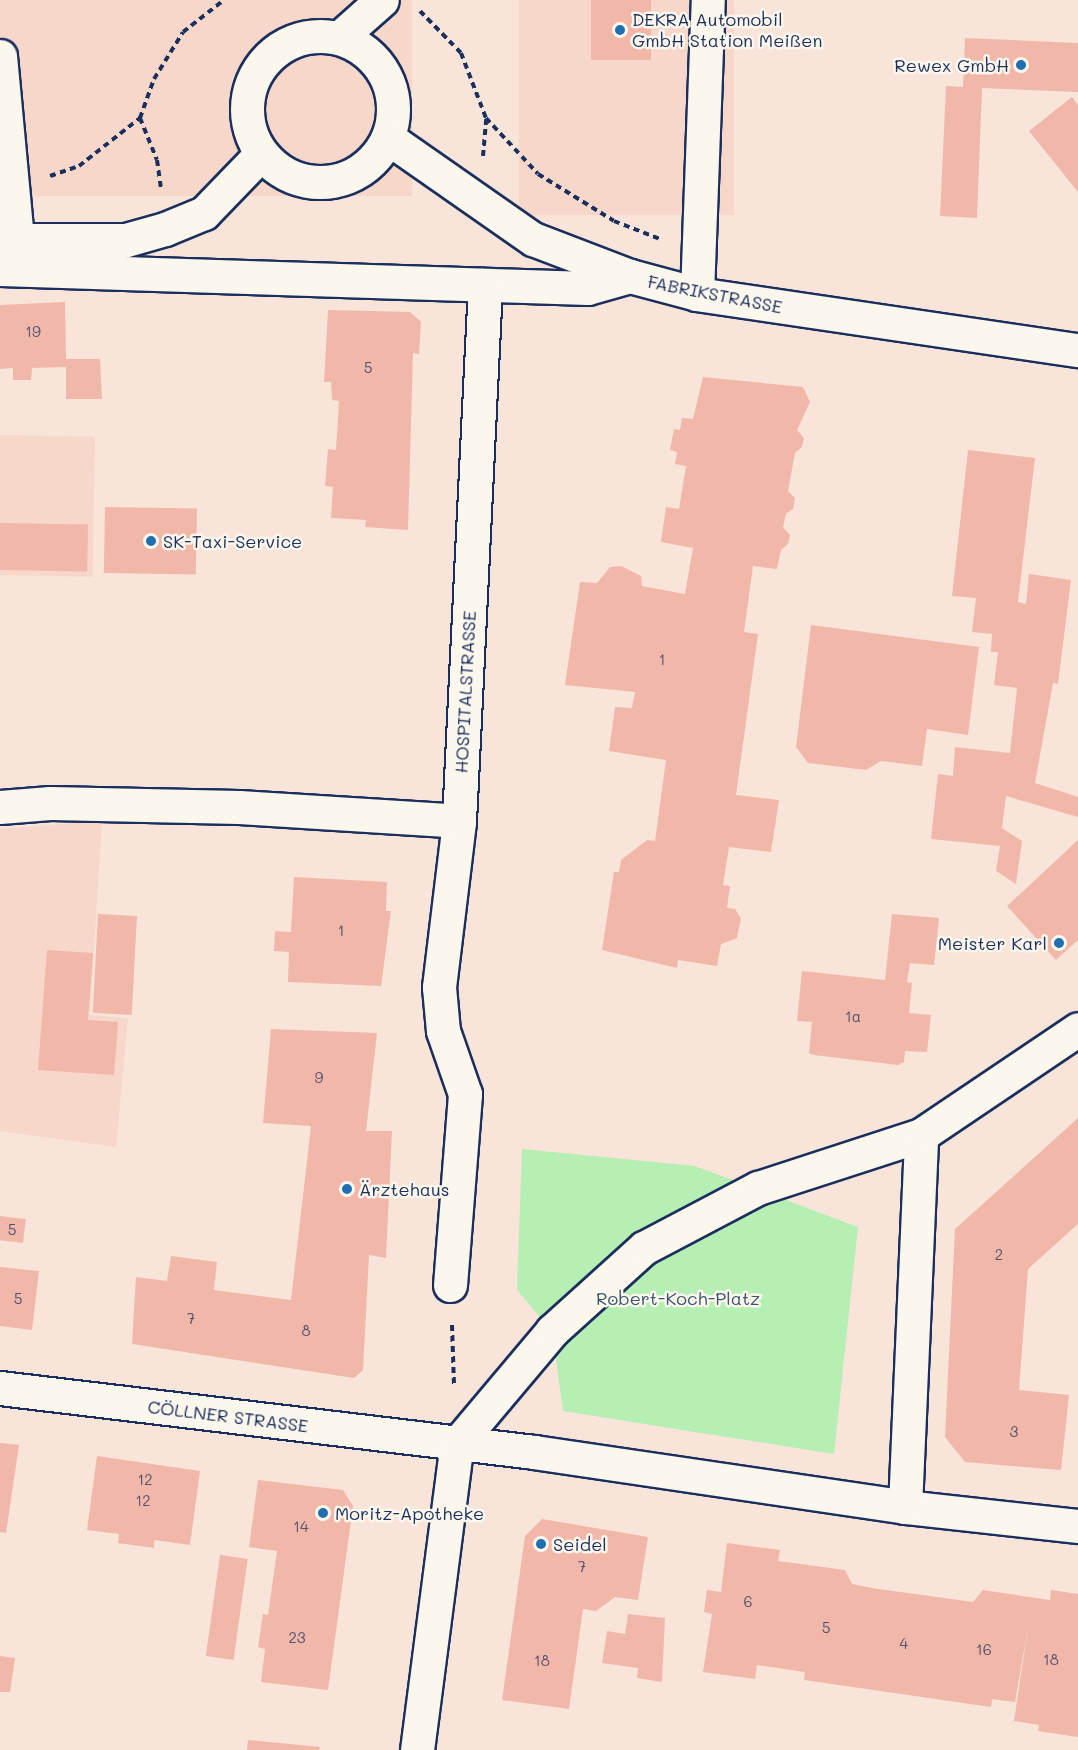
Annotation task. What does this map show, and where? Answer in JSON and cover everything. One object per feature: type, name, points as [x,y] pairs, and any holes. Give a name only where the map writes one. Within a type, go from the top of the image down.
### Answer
[{"type":"street","points":[[339,38],[382,0]]},
{"type":"street","points":[[697,294],[708,0]]},
{"type":"street","points":[[308,36],[339,38],[360,47],[379,65],[391,87],[394,113],[388,138],[376,156],[354,175],[331,182],[289,176],[261,154],[250,131],[247,105],[252,80],[266,59],[286,43],[308,36]]},
{"type":"street","points":[[0,56],[14,187],[9,241],[126,240],[165,229],[204,213],[261,154]]},
{"type":"street","name":"FABRIKSTRASSE","points":[[388,138],[533,239],[630,276],[697,294],[1078,350]]},
{"type":"street","points":[[0,269],[588,288],[630,276]]},
{"type":"street","name":"HOSPITALSTRASSE","points":[[450,1285],[465,1094],[443,1031],[439,987],[459,821],[485,285]]},
{"type":"street","points":[[0,807],[50,803],[239,807],[459,821]]},
{"type":"street","points":[[417,1750],[457,1444],[552,1331],[644,1248],[758,1188],[921,1135],[1078,1029]]},
{"type":"street","points":[[906,1507],[921,1135]]},
{"type":"street","name":"CÖLLNER STRASSE","points":[[0,1388],[457,1444]]},
{"type":"street","points":[[457,1444],[906,1507],[1078,1526]]},
{"type":"path","points":[[14,187],[79,166],[140,118],[154,79],[183,32],[224,0]]},
{"type":"path","points":[[450,1285],[457,1444]]},
{"type":"shaded area","points":[[0,0],[412,0],[412,196],[0,196]]},
{"type":"shaded area","points":[[519,0],[734,0],[734,215],[519,215]]},
{"type":"shaded area","points":[[0,435],[95,437],[93,577],[0,575]]},
{"type":"shaded area","points":[[102,821],[90,1015],[128,1018],[116,1147],[0,1131],[0,829]]},
{"type":"green space","name":"Robert-Koch-Platz","points":[[522,1149],[695,1166],[858,1227],[834,1454],[563,1411],[552,1331],[517,1290]]},
{"type":"building","name":"DEKRA Automobil GmbH Station Meißen","points":[[591,0],[651,0],[651,60],[591,60]]},
{"type":"building","points":[[965,38],[1078,43],[1078,92],[982,88],[977,218],[940,216],[946,86],[963,87]]},
{"type":"building","points":[[1072,97],[1078,105],[1078,192],[1029,131]]},
{"type":"building","points":[[65,302],[66,359],[100,359],[102,399],[66,399],[66,367],[32,368],[31,380],[13,380],[13,368],[0,369],[0,305]]},
{"type":"building","points":[[328,310],[410,312],[421,322],[419,354],[413,353],[408,530],[365,527],[366,520],[331,518],[333,487],[325,486],[328,449],[336,450],[339,401],[332,400],[331,382],[324,382]]},
{"type":"building","points":[[703,377],[803,387],[810,402],[797,430],[804,438],[802,447],[795,453],[788,491],[795,498],[793,509],[786,514],[783,527],[790,535],[788,544],[781,550],[777,569],[753,566],[744,632],[758,634],[736,795],[779,800],[771,852],[729,847],[723,885],[730,886],[727,908],[735,909],[741,918],[737,938],[721,944],[717,966],[678,960],[677,968],[602,950],[614,872],[619,872],[621,860],[647,840],[655,841],[666,760],[609,751],[615,707],[632,708],[635,692],[565,685],[580,582],[597,583],[610,567],[621,566],[641,576],[642,586],[685,594],[693,548],[661,542],[666,507],[679,509],[686,466],[675,464],[677,452],[670,450],[674,429],[680,430],[682,418],[693,419]]},
{"type":"building","points":[[968,450],[1035,458],[1018,602],[1026,604],[1029,574],[1071,580],[1058,684],[1053,683],[1035,783],[1078,797],[1078,817],[1006,796],[1002,828],[1022,841],[1016,884],[996,871],[1000,846],[931,839],[938,774],[953,776],[955,747],[1010,753],[1017,688],[994,685],[998,652],[991,652],[992,634],[972,632],[976,598],[952,596]]},
{"type":"building","name":"SK-Taxi-Service","points":[[105,507],[197,509],[196,575],[104,573]]},
{"type":"building","points":[[0,523],[88,525],[87,572],[0,570]]},
{"type":"building","points":[[811,625],[979,647],[968,735],[927,729],[922,766],[881,761],[866,770],[808,763],[796,747]]},
{"type":"building","points":[[1078,840],[1078,940],[1056,960],[1007,906]]},
{"type":"building","points":[[294,877],[387,882],[386,911],[391,911],[381,986],[288,982],[289,952],[274,951],[275,931],[291,932]]},
{"type":"building","points":[[98,914],[137,916],[132,1015],[93,1013]]},
{"type":"building","points":[[892,914],[939,918],[934,965],[910,963],[907,982],[912,983],[909,1013],[931,1015],[927,1052],[905,1051],[904,1062],[898,1065],[809,1053],[812,1022],[797,1021],[802,971],[885,980]]},
{"type":"building","points":[[47,950],[93,953],[88,1020],[118,1022],[114,1075],[38,1070]]},
{"type":"building","points":[[271,1029],[377,1033],[366,1131],[392,1131],[386,1258],[369,1255],[363,1370],[354,1378],[132,1344],[136,1277],[167,1281],[171,1256],[217,1262],[214,1290],[291,1300],[311,1126],[263,1123]]},
{"type":"building","points":[[1078,1118],[1078,1224],[1028,1269],[1019,1390],[1069,1395],[1061,1470],[965,1462],[945,1437],[955,1229]]},
{"type":"building","points":[[0,1216],[26,1219],[23,1243],[0,1240]]},
{"type":"building","points":[[0,1267],[39,1271],[32,1330],[0,1326]]},
{"type":"building","points":[[0,1443],[19,1445],[6,1533],[0,1532]]},
{"type":"building","points":[[97,1456],[200,1471],[190,1545],[154,1540],[154,1548],[118,1543],[119,1534],[87,1530]]},
{"type":"building","points":[[258,1480],[343,1490],[353,1506],[328,1690],[261,1682],[265,1649],[258,1647],[263,1614],[268,1615],[277,1551],[249,1547]]},
{"type":"building","points":[[542,1519],[648,1537],[638,1600],[615,1597],[596,1611],[583,1609],[569,1709],[502,1700],[525,1536]]},
{"type":"building","points":[[727,1543],[780,1550],[778,1561],[845,1570],[852,1584],[872,1588],[973,1602],[983,1590],[1050,1600],[1051,1590],[1078,1594],[1078,1737],[1038,1731],[1039,1725],[1014,1721],[1028,1628],[1015,1702],[992,1699],[991,1707],[804,1680],[805,1672],[757,1665],[755,1679],[703,1672],[712,1614],[704,1612],[707,1590],[721,1592]]},
{"type":"building","points":[[220,1555],[248,1559],[234,1660],[206,1656]]},
{"type":"building","points":[[628,1614],[665,1618],[662,1682],[637,1678],[638,1668],[602,1663],[607,1631],[625,1634]]},
{"type":"building","points":[[0,1656],[15,1658],[10,1692],[0,1692]]},
{"type":"building","points":[[248,1740],[320,1747],[319,1750],[247,1750]]},
{"type":"place","name":"DEKRA Automobil GmbH Station Meißen","points":[[620,30]]},
{"type":"place","name":"Rewex GmbH","points":[[1021,65]]},
{"type":"place","name":"SK-Taxi-Service","points":[[151,541]]},
{"type":"place","name":"Meister Karl","points":[[1059,943]]},
{"type":"place","name":"Ärztehaus","points":[[347,1189]]},
{"type":"place","name":"Moritz-Apotheke","points":[[323,1513]]},
{"type":"place","name":"Seidel","points":[[541,1544]]}]
